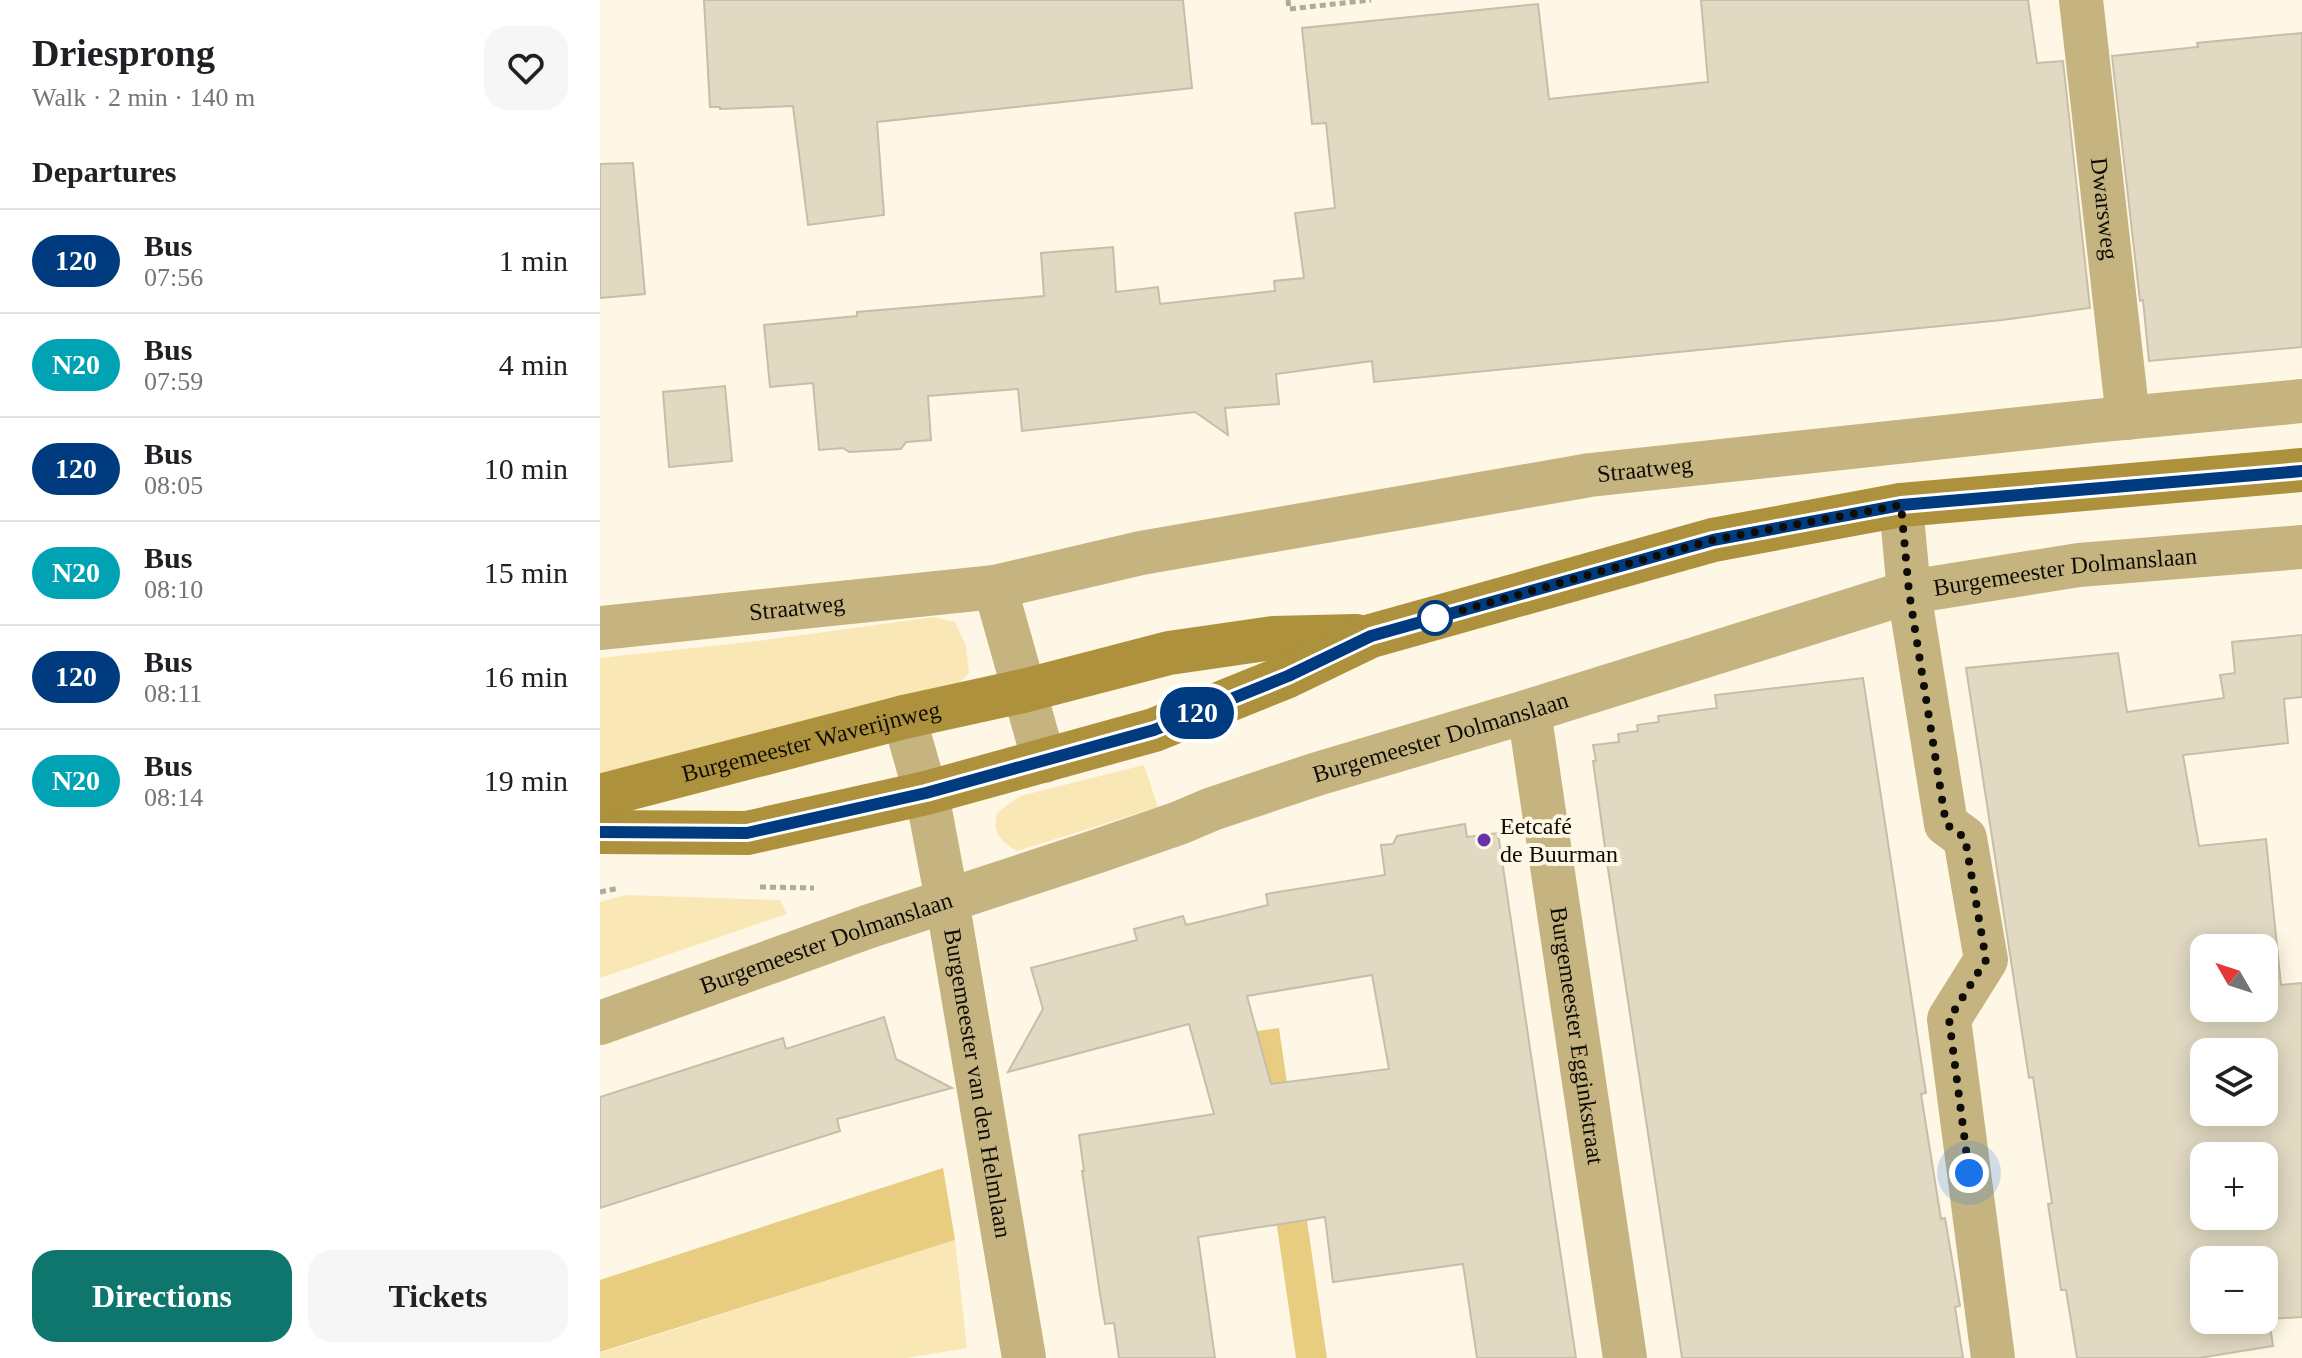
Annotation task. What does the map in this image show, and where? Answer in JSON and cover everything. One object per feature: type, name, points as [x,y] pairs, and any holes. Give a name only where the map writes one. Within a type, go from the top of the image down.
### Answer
[{"type":"main road","points":[[600,832],[747,833],[926,793],[1165,726],[1288,676],[1371,636],[1713,540],[1901,505],[2302,470]]},
{"type":"main road","points":[[1023,691],[1169,653],[1273,638],[1371,636]]},
{"type":"main road","name":"Burgemeester Waverijnweg","points":[[600,796],[904,717],[1023,691]]},
{"type":"street","name":"Dwarsweg","points":[[2081,0],[2128,418]]},
{"type":"street","name":"Straatweg","points":[[600,628],[995,587],[1141,553],[1590,475],[2302,401]]},
{"type":"street","points":[[1901,505],[1909,592],[1946,824],[1965,838],[1986,960],[1949,1019],[1993,1358]]},
{"type":"street","name":"Burgemeester Dolmanslaan","points":[[600,1023],[848,934],[1317,774],[1909,592],[2079,565],[2302,547]]},
{"type":"street","points":[[995,587],[1044,761]]},
{"type":"street","name":"Burgemeester Egginkstraat","points":[[1529,711],[1625,1358]]},
{"type":"street","name":"Burgemeester van den Helmlaan","points":[[904,717],[926,793],[947,900],[1024,1358]]},
{"type":"path","points":[[1288,0],[1289,9],[1371,0]]},
{"type":"path","points":[[600,892],[623,887]]},
{"type":"path","points":[[755,887],[815,888],[835,897],[848,934]]},
{"type":"shaded area","points":[[934,617],[955,622],[966,646],[969,673],[950,692],[600,776],[600,658]]},
{"type":"shaded area","points":[[1144,765],[1158,807],[1017,851],[1002,840],[997,831],[997,813],[1020,796]]},
{"type":"shaded area","points":[[626,895],[780,900],[787,914],[600,978],[600,902]]},
{"type":"shaded area","points":[[1279,1028],[1327,1358],[1296,1358],[1249,1032]]},
{"type":"shaded area","points":[[943,1168],[955,1240],[600,1352],[600,1280]]},
{"type":"shaded area","points":[[955,1240],[967,1348],[906,1358],[600,1358],[600,1353]]},
{"type":"building","points":[[704,0],[1183,0],[1192,88],[877,122],[884,215],[808,225],[793,106],[710,107]]},
{"type":"building","points":[[1701,0],[2028,0],[2037,63],[2063,61],[2090,308],[2002,320],[1374,382],[1372,361],[1276,374],[1279,404],[1225,408],[1228,435],[1195,412],[1022,431],[1018,389],[928,396],[931,440],[906,442],[901,449],[819,450],[813,383],[770,387],[764,325],[857,316],[857,312],[1044,296],[1041,253],[1113,247],[1116,292],[1158,287],[1160,304],[1275,291],[1274,281],[1304,278],[1295,213],[1335,208],[1326,123],[1312,124],[1302,28],[1538,4],[1549,99],[1708,82]]},
{"type":"building","points":[[2302,33],[2302,347],[2149,361],[2112,56],[2198,47],[2197,43]]},
{"type":"building","points":[[633,163],[645,294],[600,298],[600,164]]},
{"type":"building","points":[[725,386],[732,461],[669,467],[663,392]]},
{"type":"building","points":[[2302,635],[2302,697],[2284,699],[2288,743],[2183,755],[2199,846],[2266,839],[2276,934],[2190,934],[2190,1022],[2278,1022],[2278,956],[2281,985],[2302,983],[2302,1317],[2278,1318],[2278,1246],[2190,1246],[2190,1334],[2271,1334],[2273,1346],[2199,1358],[2077,1358],[2066,1290],[2061,1290],[2048,1204],[2052,1203],[2033,1077],[2029,1078],[1966,668],[2118,653],[2127,712],[2224,698],[2220,675],[2235,673],[2232,642]]},
{"type":"building","points":[[1863,678],[1926,1093],[1921,1094],[1941,1219],[1945,1218],[1960,1306],[1955,1307],[1963,1358],[1682,1358],[1607,862],[1593,745],[1619,742],[1618,734],[1638,731],[1637,725],[1659,722],[1658,716],[1717,708],[1715,695]]},
{"type":"building","points":[[1465,824],[1467,837],[1498,833],[1576,1358],[1477,1358],[1463,1264],[1333,1282],[1325,1217],[1198,1237],[1215,1358],[1119,1358],[1114,1323],[1105,1324],[1079,1135],[1214,1114],[1189,1024],[1008,1072],[1043,1009],[1031,968],[1137,940],[1134,929],[1183,916],[1186,925],[1268,905],[1266,894],[1385,875],[1381,845],[1393,844],[1397,836]],"holes":[[[1372,975],[1389,1069],[1271,1084],[1247,996]]]},
{"type":"building","points":[[884,1017],[896,1059],[952,1088],[837,1119],[840,1131],[600,1208],[600,1097],[783,1038],[786,1049]]},
{"type":"bus line","name":"120","points":[[600,832],[747,833],[926,793],[1154,730],[1288,676],[1371,636],[1713,540],[1901,505],[2302,471]]},
{"type":"place","name":"Eetcafé de Buurman","points":[[1484,840]]},
{"type":"route","points":[[1435,618],[1713,540],[1901,505],[1909,592],[1946,824],[1965,838],[1986,960],[1949,1019],[1969,1173]]}]
